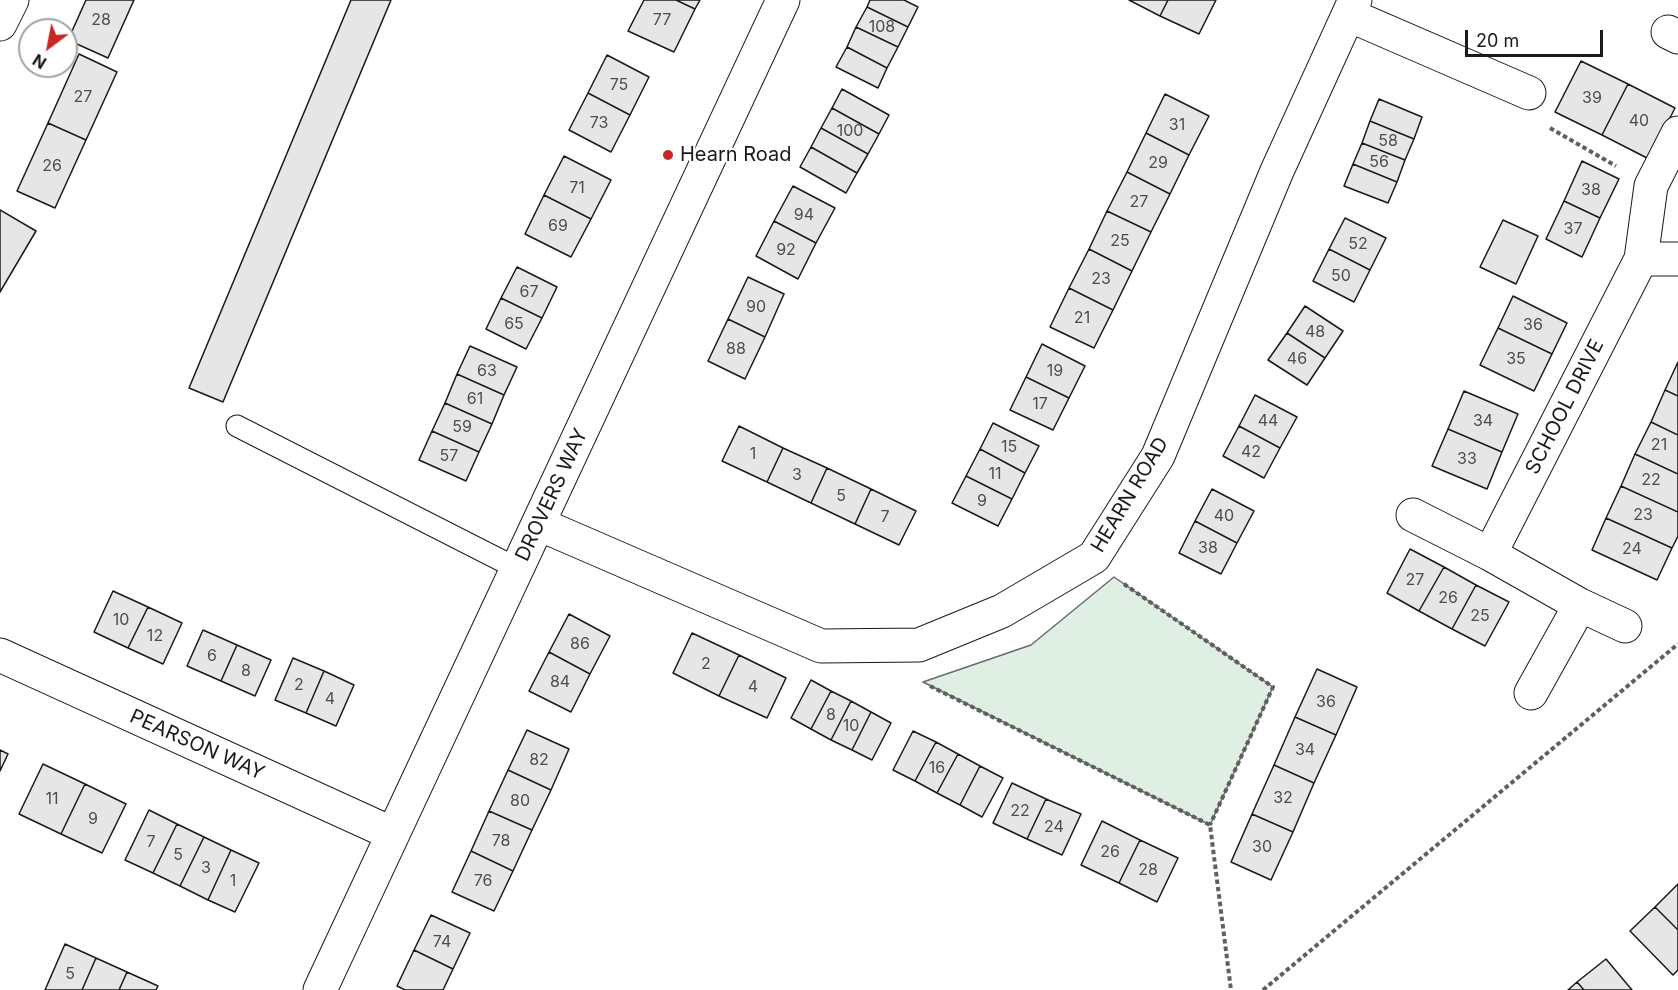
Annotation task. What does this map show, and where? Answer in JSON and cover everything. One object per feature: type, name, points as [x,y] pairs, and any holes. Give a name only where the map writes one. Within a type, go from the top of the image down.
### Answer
[{"type":"street","points":[[0,24],[12,0]]},
{"type":"street","name":"DROVERS WAY","points":[[320,990],[783,0]]},
{"type":"street","name":"HEARN ROAD","points":[[539,524],[821,646],[919,645],[1002,611],[1094,557],[1158,456],[1277,171],[1352,7],[1529,93]]},
{"type":"street","name":"SCHOOL DRIVE","points":[[1490,554],[1641,259],[1650,186],[1678,134]]},
{"type":"street","points":[[1641,259],[1678,259]]},
{"type":"street","points":[[1413,515],[1490,554],[1580,605],[1625,626]]},
{"type":"street","points":[[1531,693],[1580,605]]},
{"type":"street","name":"PEARSON WAY","points":[[0,656],[393,834]]},
{"type":"lane","points":[[237,426],[518,568]]},
{"type":"path","points":[[1529,93],[1544,125],[1650,186]]},
{"type":"path","points":[[1094,557],[1114,577],[1273,687],[1210,825],[1232,990]]},
{"type":"path","points":[[1263,990],[1678,644]]},
{"type":"path","points":[[919,645],[922,682],[1210,825]]},
{"type":"green space","points":[[1114,577],[1273,687],[1210,825],[923,682],[1031,645]]},
{"type":"building","points":[[86,0],[134,0],[108,58],[78,44],[78,18]]},
{"type":"building","points":[[351,0],[391,0],[223,402],[189,388]]},
{"type":"building","points":[[644,0],[676,0],[695,9],[674,52],[628,31]]},
{"type":"building","points":[[676,0],[700,0],[695,9]]},
{"type":"building","points":[[870,0],[904,0],[918,7],[908,27],[867,7]]},
{"type":"building","points":[[1129,0],[1168,0],[1160,16]]},
{"type":"building","points":[[1168,0],[1216,0],[1199,34],[1160,16]]},
{"type":"building","points":[[867,7],[908,27],[898,47],[856,27]]},
{"type":"building","points":[[856,27],[898,47],[887,68],[847,47]]},
{"type":"building","points":[[847,47],[887,68],[878,88],[836,67]]},
{"type":"building","points":[[79,54],[117,72],[86,140],[48,123],[68,78],[78,78]]},
{"type":"building","points":[[607,55],[649,77],[630,115],[588,93]]},
{"type":"building","points":[[1581,61],[1628,84],[1602,135],[1555,112]]},
{"type":"building","points":[[1628,84],[1675,108],[1649,159],[1602,135]]},
{"type":"building","points":[[842,89],[889,115],[879,134],[832,108]]},
{"type":"building","points":[[588,93],[630,115],[611,152],[569,130]]},
{"type":"building","points":[[1165,94],[1209,116],[1189,155],[1146,133]]},
{"type":"building","points":[[1379,99],[1422,117],[1414,139],[1370,121]]},
{"type":"building","points":[[832,108],[879,134],[868,154],[821,128]]},
{"type":"building","points":[[1370,121],[1414,139],[1405,160],[1362,143]]},
{"type":"building","points":[[48,123],[86,140],[55,208],[17,191]]},
{"type":"building","points":[[821,128],[868,154],[857,173],[811,147]]},
{"type":"building","points":[[1146,133],[1189,155],[1170,194],[1127,172]]},
{"type":"building","points":[[1362,143],[1405,160],[1397,182],[1353,164]]},
{"type":"building","points":[[811,147],[857,173],[846,193],[800,167]]},
{"type":"building","points":[[564,156],[611,180],[591,219],[544,195]]},
{"type":"building","points":[[1582,161],[1619,179],[1600,218],[1564,201]]},
{"type":"building","points":[[1353,164],[1397,182],[1388,203],[1344,186]]},
{"type":"building","points":[[1127,172],[1170,194],[1151,232],[1107,211]]},
{"type":"building","points":[[793,186],[835,208],[816,243],[774,221]]},
{"type":"building","points":[[544,195],[591,219],[571,257],[525,234]]},
{"type":"building","points":[[1564,201],[1600,218],[1582,257],[1546,239]]},
{"type":"building","points":[[0,210],[36,231],[0,292]]},
{"type":"building","points":[[1107,211],[1151,232],[1132,271],[1089,249]]},
{"type":"building","points":[[1345,218],[1386,238],[1370,270],[1329,249]]},
{"type":"building","points":[[1503,220],[1538,236],[1516,284],[1480,267]]},
{"type":"building","points":[[774,221],[816,243],[798,279],[756,256]]},
{"type":"building","points":[[1089,249],[1132,271],[1113,310],[1069,288]]},
{"type":"building","points":[[1329,249],[1370,270],[1354,302],[1313,281]]},
{"type":"building","points":[[517,267],[557,287],[542,318],[501,298]]},
{"type":"building","points":[[748,277],[784,294],[765,337],[728,319]]},
{"type":"building","points":[[1069,288],[1113,310],[1094,348],[1050,327]]},
{"type":"building","points":[[1513,296],[1567,323],[1552,354],[1498,328]]},
{"type":"building","points":[[501,298],[542,318],[526,349],[486,329]]},
{"type":"building","points":[[1305,306],[1343,331],[1325,358],[1287,333]]},
{"type":"building","points":[[728,319],[765,337],[745,379],[708,361]]},
{"type":"building","points":[[1498,328],[1552,354],[1534,391],[1480,365]]},
{"type":"building","points":[[1287,333],[1325,358],[1307,385],[1268,360]]},
{"type":"building","points":[[1042,344],[1085,366],[1069,398],[1026,377]]},
{"type":"building","points":[[470,346],[517,367],[504,395],[457,374]]},
{"type":"building","points":[[1678,362],[1678,396],[1665,390]]},
{"type":"building","points":[[457,374],[504,395],[492,424],[445,403]]},
{"type":"building","points":[[1026,377],[1069,398],[1053,430],[1010,410]]},
{"type":"building","points":[[1665,390],[1678,396],[1678,435],[1651,422]]},
{"type":"building","points":[[1464,391],[1518,414],[1502,452],[1448,429]]},
{"type":"building","points":[[1255,395],[1297,417],[1280,448],[1239,426]]},
{"type":"building","points":[[445,403],[492,424],[479,452],[432,431]]},
{"type":"building","points":[[1651,422],[1678,435],[1678,474],[1635,454]]},
{"type":"building","points":[[993,423],[1039,446],[1025,473],[980,449]]},
{"type":"building","points":[[739,426],[783,448],[767,482],[722,461]]},
{"type":"building","points":[[1239,426],[1280,448],[1264,478],[1223,456]]},
{"type":"building","points":[[1448,429],[1502,452],[1487,489],[1432,466]]},
{"type":"building","points":[[432,431],[479,452],[466,481],[419,460]]},
{"type":"building","points":[[783,448],[827,468],[811,503],[767,482]]},
{"type":"building","points":[[980,449],[1025,473],[1012,499],[966,476]]},
{"type":"building","points":[[1635,454],[1678,474],[1678,512],[1621,486]]},
{"type":"building","points":[[827,468],[871,489],[855,524],[811,503]]},
{"type":"building","points":[[966,476],[1012,499],[998,526],[952,503]]},
{"type":"building","points":[[1621,486],[1678,512],[1678,536],[1672,548],[1606,518]]},
{"type":"building","points":[[871,489],[916,511],[899,545],[855,524]]},
{"type":"building","points":[[1212,489],[1254,511],[1237,543],[1195,521]]},
{"type":"building","points":[[1606,518],[1672,548],[1657,580],[1592,550]]},
{"type":"building","points":[[1195,521],[1237,543],[1221,574],[1179,553]]},
{"type":"building","points":[[1410,549],[1444,567],[1419,611],[1387,593]]},
{"type":"building","points":[[1444,567],[1476,585],[1452,629],[1419,611]]},
{"type":"building","points":[[1476,585],[1509,602],[1485,646],[1452,629]]},
{"type":"building","points":[[113,591],[148,607],[128,648],[94,632]]},
{"type":"building","points":[[148,607],[182,623],[163,664],[128,648]]},
{"type":"building","points":[[569,614],[610,636],[590,674],[549,652]]},
{"type":"building","points":[[203,630],[237,645],[221,681],[187,666]]},
{"type":"building","points":[[692,633],[739,655],[719,696],[673,673]]},
{"type":"building","points":[[237,645],[271,660],[255,696],[221,681]]},
{"type":"building","points":[[549,652],[590,674],[571,712],[529,691]]},
{"type":"building","points":[[739,655],[786,678],[767,718],[719,696]]},
{"type":"building","points":[[293,658],[324,671],[306,713],[275,700]]},
{"type":"building","points":[[1317,669],[1357,687],[1336,735],[1295,717]]},
{"type":"building","points":[[324,671],[354,685],[336,726],[306,713]]},
{"type":"building","points":[[811,680],[831,691],[811,729],[791,718]]},
{"type":"building","points":[[831,691],[851,701],[831,740],[811,729]]},
{"type":"building","points":[[851,701],[871,712],[852,750],[831,740]]},
{"type":"building","points":[[871,712],[891,723],[872,760],[852,750]]},
{"type":"building","points":[[1295,717],[1336,735],[1314,783],[1274,765]]},
{"type":"building","points":[[527,730],[569,749],[551,790],[508,770]]},
{"type":"building","points":[[913,731],[936,742],[915,781],[893,770]]},
{"type":"building","points":[[936,742],[958,754],[937,793],[915,781]]},
{"type":"building","points":[[0,750],[8,754],[0,771]]},
{"type":"building","points":[[958,754],[980,766],[960,805],[937,793]]},
{"type":"building","points":[[43,764],[85,784],[61,834],[19,814]]},
{"type":"building","points":[[1274,765],[1314,783],[1293,832],[1252,814]]},
{"type":"building","points":[[980,766],[1003,778],[982,817],[960,805]]},
{"type":"building","points":[[508,770],[551,790],[532,830],[489,811]]},
{"type":"building","points":[[1012,783],[1046,799],[1027,839],[993,823]]},
{"type":"building","points":[[85,784],[126,804],[102,853],[61,834]]},
{"type":"building","points":[[1046,799],[1081,814],[1062,855],[1027,839]]},
{"type":"building","points":[[149,810],[177,824],[153,873],[125,860]]},
{"type":"building","points":[[489,811],[532,830],[513,871],[471,851]]},
{"type":"building","points":[[1252,814],[1293,832],[1271,880],[1231,862]]},
{"type":"building","points":[[1102,821],[1140,840],[1119,883],[1081,865]]},
{"type":"building","points":[[177,824],[204,837],[180,886],[153,873]]},
{"type":"building","points":[[204,837],[231,850],[208,900],[180,886]]},
{"type":"building","points":[[1140,840],[1178,858],[1157,902],[1119,883]]},
{"type":"building","points":[[231,850],[259,863],[235,912],[208,900]]},
{"type":"building","points":[[471,851],[513,871],[494,911],[452,892]]},
{"type":"building","points":[[1678,884],[1678,930],[1655,907]]},
{"type":"building","points":[[1655,907],[1678,930],[1678,970],[1673,975],[1630,931]]},
{"type":"building","points":[[431,915],[470,933],[453,969],[414,950]]},
{"type":"building","points":[[65,944],[96,958],[82,990],[45,990]]},
{"type":"building","points":[[414,950],[453,969],[443,990],[405,990],[397,986]]},
{"type":"building","points":[[96,958],[127,972],[119,990],[82,990]]},
{"type":"building","points":[[1606,959],[1632,990],[1584,990],[1577,982]]},
{"type":"building","points":[[127,972],[158,986],[156,990],[119,990]]},
{"type":"building","points":[[1577,982],[1584,990],[1568,990]]},
{"type":"place","name":"Hearn Road","points":[[668,155]]}]
